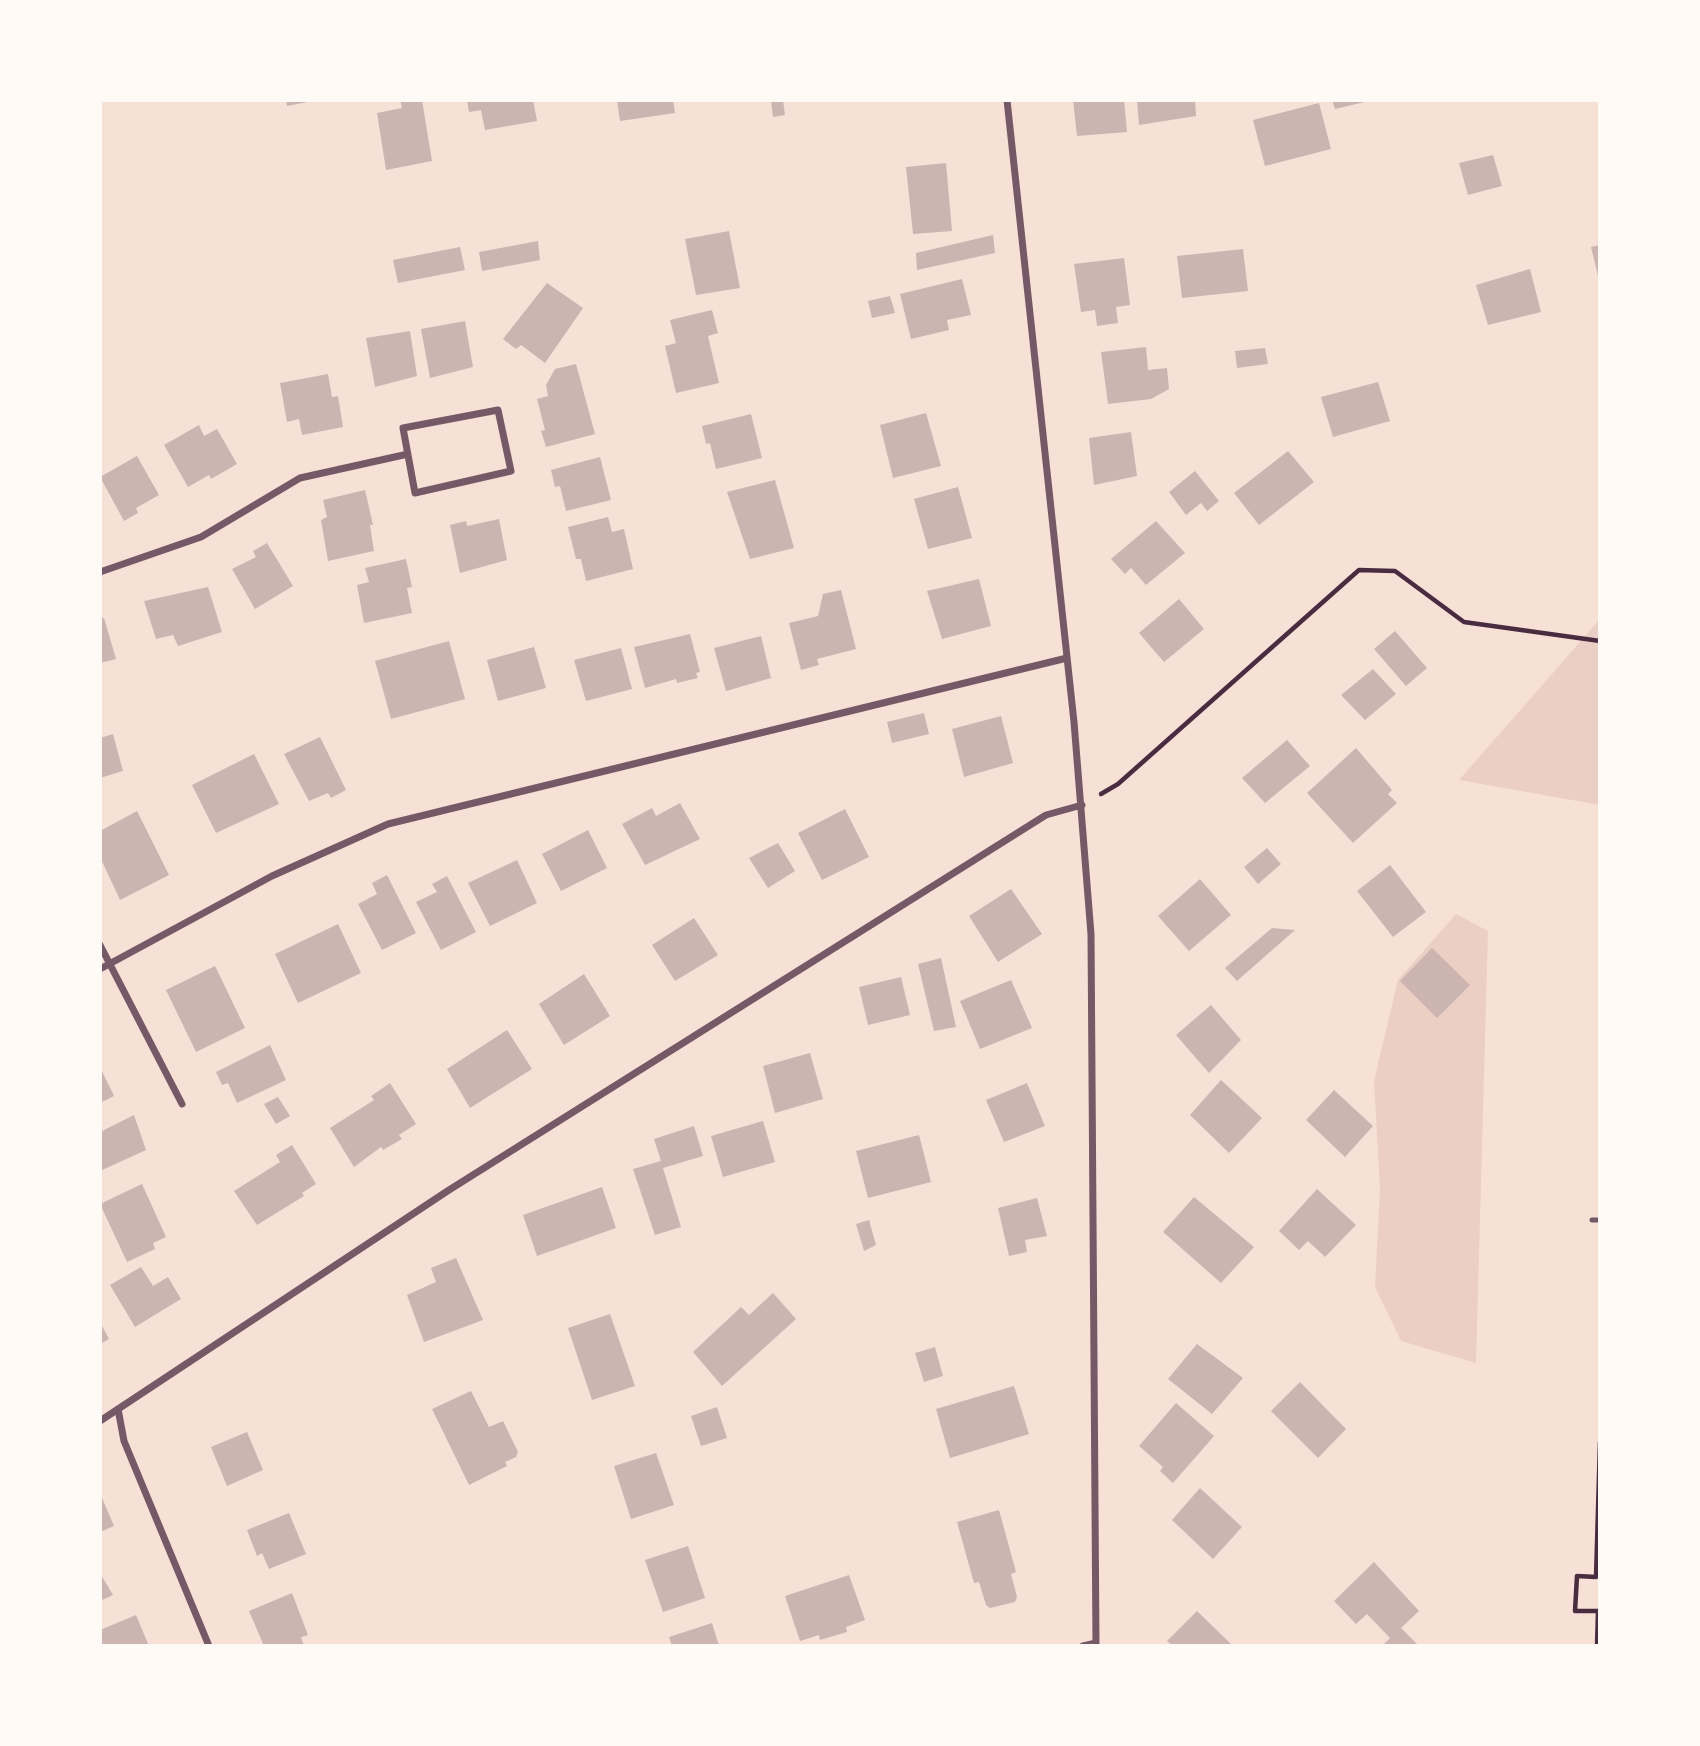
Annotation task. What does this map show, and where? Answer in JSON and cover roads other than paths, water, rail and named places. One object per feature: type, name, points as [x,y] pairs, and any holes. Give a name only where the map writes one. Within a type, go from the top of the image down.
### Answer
[{"type":"street","points":[[1007,100],[1082,805],[1091,934],[1096,1644],[1083,1646]]},
{"type":"street","points":[[498,410],[511,471],[415,493],[408,454],[403,428],[498,410]]},
{"type":"street","points":[[100,572],[201,537],[300,478],[408,454]]},
{"type":"street","points":[[100,970],[272,876],[388,824],[1067,658]]},
{"type":"street","points":[[100,1421],[449,1190],[1046,815],[1082,805]]},
{"type":"street","points":[[100,945],[182,1104]]},
{"type":"street","points":[[118,1409],[124,1441],[209,1646]]},
{"type":"lane","points":[[1592,1220],[1600,1220]]}]
